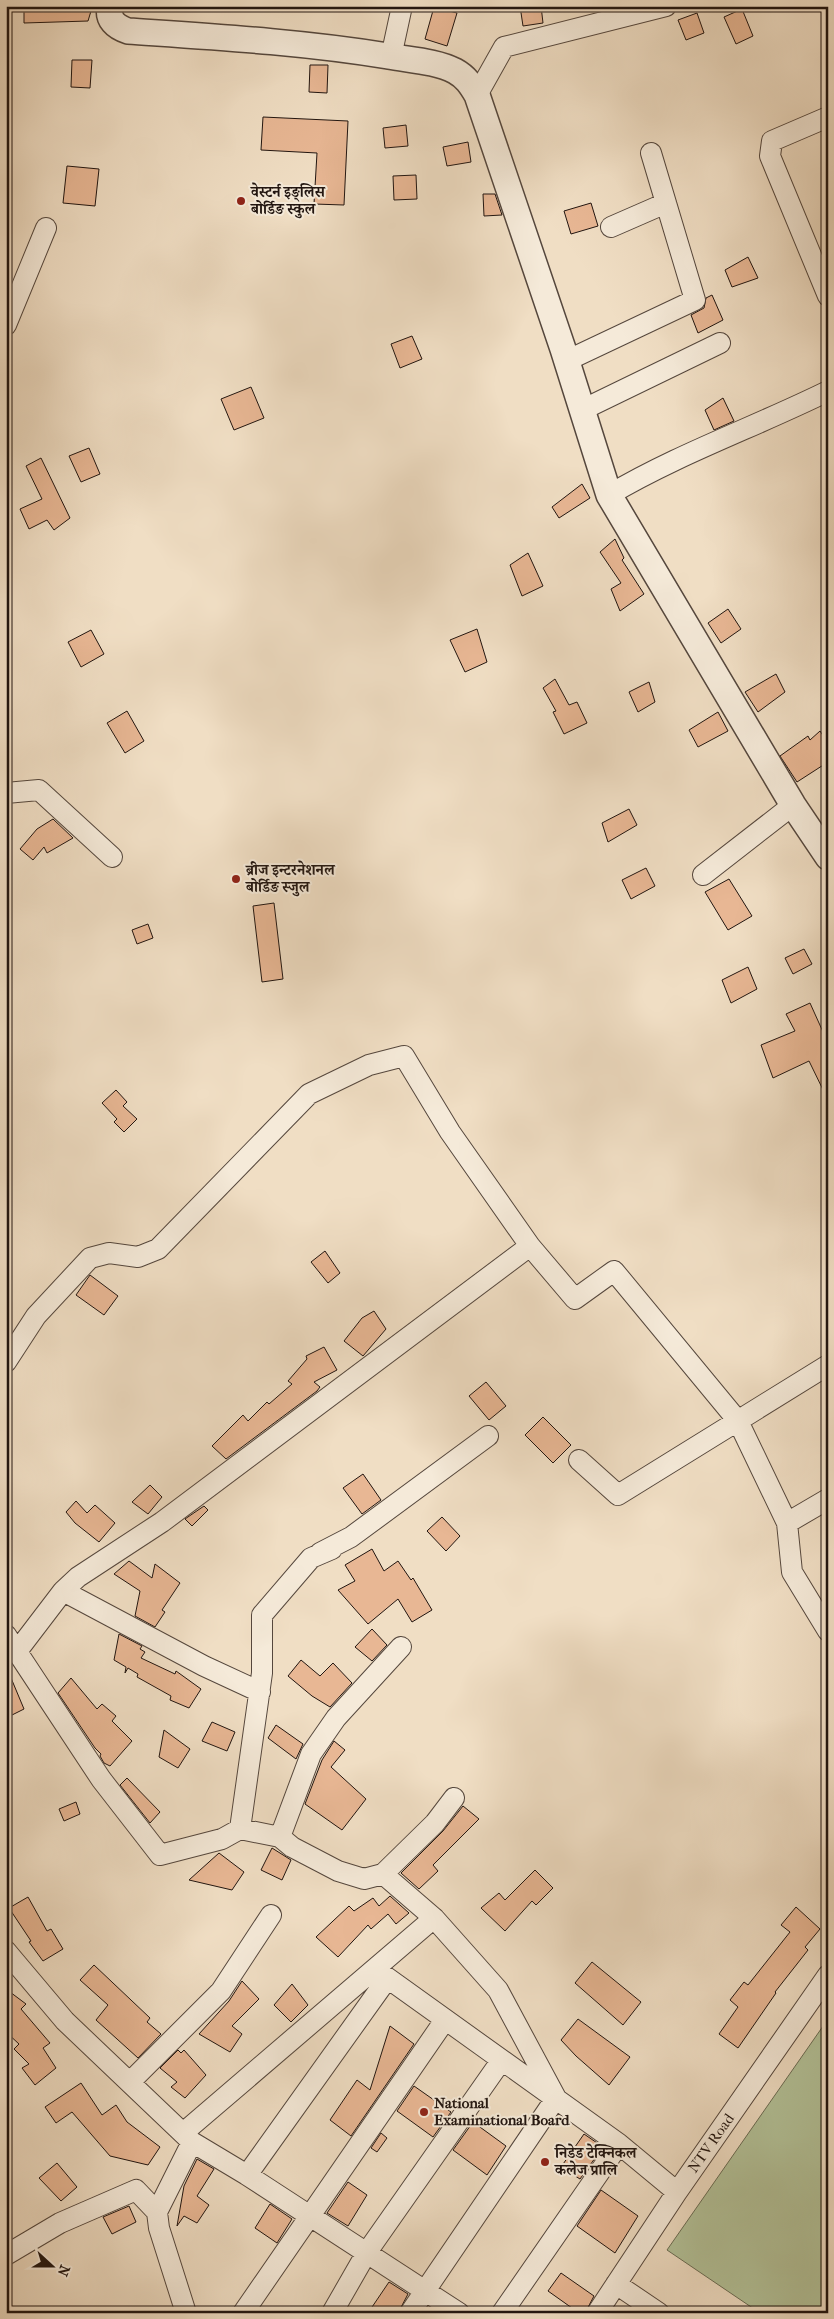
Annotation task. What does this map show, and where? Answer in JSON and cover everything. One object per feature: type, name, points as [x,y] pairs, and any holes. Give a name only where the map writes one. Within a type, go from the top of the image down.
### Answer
[{"type":"street","points":[[110,6],[111,20],[117,28],[128,31],[303,45],[391,57],[453,70],[466,78],[477,96],[609,495],[793,805],[828,856]]},
{"type":"street","points":[[391,57],[402,6]]},
{"type":"street","points":[[477,96],[504,47],[666,6]]},
{"type":"street","points":[[828,117],[772,141],[770,156],[828,296]]},
{"type":"street","points":[[566,361],[695,300],[650,152]]},
{"type":"street","points":[[611,227],[666,203]]},
{"type":"street","points":[[6,325],[46,228]]},
{"type":"street","points":[[582,410],[720,343]]},
{"type":"street","points":[[609,495],[644,474],[774,418],[828,392]]},
{"type":"street","points":[[6,793],[39,790],[112,857]]},
{"type":"street","points":[[703,875],[793,805]]},
{"type":"street","points":[[6,1362],[36,1316],[90,1258],[109,1253],[138,1257],[158,1249],[309,1094],[369,1065],[404,1056],[450,1132],[530,1246],[575,1299],[614,1271],[738,1421],[787,1523],[792,1572],[828,1631]]},
{"type":"street","points":[[454,1798],[435,1823],[383,1874],[364,1878],[338,1871],[292,1847],[280,1837],[240,1830],[222,1839],[160,1856],[101,1780],[12,1643],[78,1577],[162,1522],[530,1246]]},
{"type":"street","points":[[578,1460],[618,1495],[828,1365]]},
{"type":"street","points":[[240,1830],[260,1692],[262,1615],[311,1558],[351,1537],[488,1436]]},
{"type":"street","points":[[787,1523],[828,1499]]},
{"type":"street","points":[[311,1558],[332,1549]]},
{"type":"street","points":[[63,1591],[204,1666],[260,1692]]},
{"type":"street","points":[[280,1837],[310,1754],[336,1718],[401,1647]]},
{"type":"street","points":[[383,1874],[434,1918],[498,1990],[556,2098]]},
{"type":"street","points":[[130,2082],[222,1991],[271,1915]]},
{"type":"street","points":[[186,2313],[159,2228],[157,2212],[187,2138],[381,1974],[434,1918]]},
{"type":"street","points":[[6,1951],[65,2021],[187,2138],[425,2289],[458,2313]]},
{"type":"street","points":[[381,1974],[619,2144],[677,2192]]},
{"type":"street","points":[[247,2175],[381,1974]]},
{"type":"street","name":"NTV Road","points":[[597,2313],[677,2192],[828,1975]]},
{"type":"street","points":[[243,2313],[445,2020]]},
{"type":"street","points":[[332,2313],[367,2252],[501,2061]]},
{"type":"street","points":[[410,2313],[556,2098]]},
{"type":"street","points":[[502,2313],[619,2144]]},
{"type":"street","points":[[6,2255],[60,2223],[136,2190],[157,2212]]},
{"type":"street","points":[[616,2284],[659,2313]]},
{"type":"green space","points":[[828,2019],[828,2313],[760,2313],[667,2250]]},
{"type":"building","points":[[24,6],[80,6],[91,11],[88,21],[24,23]]},
{"type":"building","points":[[520,6],[541,6],[543,23],[523,26]]},
{"type":"building","points":[[434,7],[457,13],[447,46],[425,39]]},
{"type":"building","points":[[742,9],[753,36],[736,44],[724,17]]},
{"type":"building","points":[[697,13],[704,33],[686,40],[678,20]]},
{"type":"building","points":[[72,60],[92,60],[90,88],[71,87]]},
{"type":"building","points":[[310,65],[328,65],[327,93],[309,92]]},
{"type":"building","points":[[263,117],[348,121],[344,205],[314,204],[317,153],[261,150]]},
{"type":"building","points":[[406,125],[408,146],[385,148],[383,128]]},
{"type":"building","points":[[468,142],[471,162],[447,166],[443,147]]},
{"type":"building","points":[[67,166],[99,169],[95,206],[63,203]]},
{"type":"building","points":[[416,175],[417,199],[394,200],[393,176]]},
{"type":"building","points":[[483,194],[495,194],[502,215],[484,216]]},
{"type":"building","points":[[591,203],[598,226],[571,234],[564,211]]},
{"type":"building","points":[[748,257],[758,278],[732,287],[725,270]]},
{"type":"building","points":[[712,295],[723,320],[698,333],[691,315],[704,308],[706,298]]},
{"type":"building","points":[[412,336],[422,359],[400,368],[391,344]]},
{"type":"building","points":[[251,387],[264,418],[234,430],[221,399]]},
{"type":"building","points":[[723,398],[734,421],[714,430],[705,410]]},
{"type":"building","points":[[89,448],[100,474],[81,482],[69,456]]},
{"type":"building","points":[[41,458],[70,518],[54,530],[47,520],[29,529],[20,509],[42,499],[26,466]]},
{"type":"building","points":[[582,484],[590,498],[559,518],[552,507]]},
{"type":"building","points":[[615,539],[624,558],[622,560],[644,594],[620,611],[611,589],[621,583],[600,552]]},
{"type":"building","points":[[528,553],[543,586],[522,596],[510,565]]},
{"type":"building","points":[[728,609],[741,629],[721,643],[708,623]]},
{"type":"building","points":[[477,629],[487,662],[465,672],[450,640]]},
{"type":"building","points":[[91,630],[104,654],[81,667],[68,642]]},
{"type":"building","points":[[776,674],[785,692],[758,712],[745,692]]},
{"type":"building","points":[[555,679],[569,705],[577,702],[587,723],[564,734],[553,712],[556,711],[543,688]]},
{"type":"building","points":[[649,682],[655,702],[638,712],[629,692]]},
{"type":"building","points":[[127,711],[144,741],[125,753],[107,723]]},
{"type":"building","points":[[718,712],[728,731],[698,747],[689,730]]},
{"type":"building","points":[[820,731],[828,743],[828,762],[797,782],[780,756],[808,736],[810,740]]},
{"type":"building","points":[[629,809],[637,825],[608,842],[602,823]]},
{"type":"building","points":[[53,819],[73,838],[47,853],[44,847],[33,860],[20,849],[37,829]]},
{"type":"building","points":[[646,868],[655,886],[631,899],[622,880]]},
{"type":"building","points":[[729,879],[752,916],[728,930],[705,892]]},
{"type":"building","points":[[274,903],[283,979],[262,982],[253,906]]},
{"type":"building","points":[[148,924],[153,938],[137,944],[132,930]]},
{"type":"building","points":[[804,949],[812,964],[793,974],[785,958]]},
{"type":"building","points":[[748,967],[757,989],[731,1003],[722,980]]},
{"type":"building","points":[[810,1003],[828,1043],[828,1100],[809,1061],[773,1078],[761,1045],[795,1031],[786,1014]]},
{"type":"building","points":[[116,1090],[127,1102],[123,1106],[137,1119],[124,1132],[114,1122],[117,1119],[102,1103]]},
{"type":"building","points":[[325,1251],[340,1273],[328,1283],[311,1262]]},
{"type":"building","points":[[90,1275],[118,1296],[104,1315],[76,1295]]},
{"type":"building","points":[[374,1311],[386,1329],[363,1356],[344,1341],[362,1318]]},
{"type":"building","points":[[324,1347],[337,1370],[314,1382],[320,1387],[317,1391],[226,1459],[212,1446],[243,1415],[248,1421],[267,1402],[269,1404],[292,1384],[288,1381],[307,1359],[306,1356]]},
{"type":"building","points":[[486,1382],[506,1406],[489,1420],[469,1396]]},
{"type":"building","points":[[543,1417],[571,1445],[553,1463],[525,1435]]},
{"type":"building","points":[[363,1474],[381,1500],[362,1514],[343,1488]]},
{"type":"building","points":[[150,1485],[162,1497],[148,1514],[132,1502]]},
{"type":"building","points":[[76,1501],[87,1513],[95,1505],[115,1523],[99,1542],[75,1523],[66,1512]]},
{"type":"building","points":[[204,1506],[208,1510],[192,1526],[185,1519]]},
{"type":"building","points":[[442,1517],[460,1536],[446,1551],[427,1531]]},
{"type":"building","points":[[372,1549],[384,1571],[398,1561],[411,1580],[413,1578],[432,1610],[412,1622],[398,1599],[368,1624],[338,1590],[355,1581],[345,1565]]},
{"type":"building","points":[[129,1561],[152,1578],[155,1564],[180,1583],[162,1610],[165,1612],[155,1627],[135,1616],[140,1591],[114,1574]]},
{"type":"building","points":[[372,1629],[387,1645],[372,1661],[355,1647]]},
{"type":"building","points":[[119,1634],[142,1646],[140,1649],[145,1652],[141,1658],[175,1674],[176,1671],[201,1689],[189,1708],[170,1700],[171,1696],[137,1677],[138,1674],[128,1668],[125,1673],[126,1667],[114,1660]]},
{"type":"building","points":[[301,1660],[320,1676],[333,1663],[352,1683],[330,1707],[312,1696],[288,1676]]},
{"type":"building","points":[[6,1666],[24,1709],[6,1718]]},
{"type":"building","points":[[71,1678],[97,1709],[102,1704],[116,1716],[112,1721],[132,1741],[110,1766],[104,1763],[100,1756],[101,1754],[58,1693]]},
{"type":"building","points":[[212,1722],[235,1732],[227,1751],[202,1741]]},
{"type":"building","points":[[276,1725],[303,1744],[296,1759],[268,1738]]},
{"type":"building","points":[[164,1730],[190,1749],[178,1768],[159,1757]]},
{"type":"building","points":[[334,1741],[345,1750],[331,1767],[366,1799],[342,1830],[305,1804],[322,1760]]},
{"type":"building","points":[[127,1778],[160,1812],[150,1823],[120,1785]]},
{"type":"building","points":[[76,1802],[80,1814],[64,1821],[59,1809]]},
{"type":"building","points":[[463,1806],[479,1819],[433,1865],[438,1871],[419,1889],[401,1873],[443,1831]]},
{"type":"building","points":[[272,1848],[291,1860],[282,1880],[261,1870]]},
{"type":"building","points":[[219,1853],[244,1872],[232,1890],[189,1880]]},
{"type":"building","points":[[535,1870],[553,1888],[536,1905],[532,1901],[505,1931],[481,1908],[499,1893],[505,1900]]},
{"type":"building","points":[[390,1896],[409,1913],[396,1924],[388,1914],[371,1929],[368,1925],[338,1957],[316,1937],[349,1906],[354,1911],[373,1898],[379,1906]]},
{"type":"building","points":[[28,1897],[47,1931],[51,1929],[63,1949],[43,1961],[29,1942],[31,1941],[9,1908]]},
{"type":"building","points":[[796,1907],[820,1929],[805,1947],[808,1950],[775,1992],[738,2048],[719,2034],[738,2007],[730,2000],[744,1982],[748,1985],[790,1932],[781,1925]]},
{"type":"building","points":[[592,1962],[641,2002],[623,2025],[575,1983]]},
{"type":"building","points":[[94,1965],[150,2018],[147,2022],[161,2034],[138,2058],[96,2020],[108,2005],[80,1980]]},
{"type":"building","points":[[242,1981],[259,1999],[232,2026],[242,2034],[230,2052],[199,2034],[229,2001]]},
{"type":"building","points":[[292,1984],[308,2005],[291,2022],[274,2005]]},
{"type":"building","points":[[6,1989],[26,2004],[21,2009],[50,2043],[43,2048],[56,2068],[35,2085],[22,2068],[29,2064],[14,2049],[19,2044],[6,2032]]},
{"type":"building","points":[[578,2019],[630,2057],[609,2085],[561,2040]]},
{"type":"building","points":[[390,2026],[414,2044],[351,2136],[330,2120],[357,2080],[370,2090]]},
{"type":"building","points":[[178,2050],[181,2053],[184,2050],[206,2075],[185,2098],[171,2087],[177,2082],[160,2068]]},
{"type":"building","points":[[81,2083],[102,2115],[116,2105],[127,2122],[160,2147],[148,2165],[110,2156],[72,2112],[56,2123],[45,2107]]},
{"type":"building","name":"National Examinational Board","points":[[414,2086],[451,2112],[433,2137],[397,2111]]},
{"type":"building","points":[[473,2122],[506,2146],[487,2175],[453,2150]]},
{"type":"building","points":[[381,2133],[387,2138],[377,2152],[371,2148]]},
{"type":"building","points":[[584,2134],[603,2147],[580,2179],[561,2167]]},
{"type":"building","points":[[197,2159],[214,2169],[197,2196],[209,2205],[197,2223],[184,2216],[177,2226],[184,2186]]},
{"type":"building","points":[[57,2163],[77,2187],[61,2201],[39,2178]]},
{"type":"building","points":[[348,2182],[367,2195],[348,2226],[327,2213]]},
{"type":"building","points":[[601,2190],[638,2216],[615,2253],[577,2226]]},
{"type":"building","points":[[270,2204],[292,2219],[277,2243],[255,2228]]},
{"type":"building","points":[[129,2206],[136,2222],[112,2234],[103,2217]]},
{"type":"building","points":[[561,2273],[594,2296],[585,2313],[579,2313],[548,2291]]},
{"type":"building","points":[[389,2282],[408,2294],[398,2313],[368,2313]]},
{"type":"place","name":"वेस्टर्न इङ्लिस बोर्डिङ स्कुल","points":[[241,201]]},
{"type":"place","name":"ब्रीज इन्टरनेशनल बोर्डिङ स्जुल","points":[[236,879]]},
{"type":"place","name":"National Examinational Board","points":[[424,2112]]},
{"type":"place","name":"निडेड टेक्निकल कलेज प्रालि","points":[[545,2162]]}]
